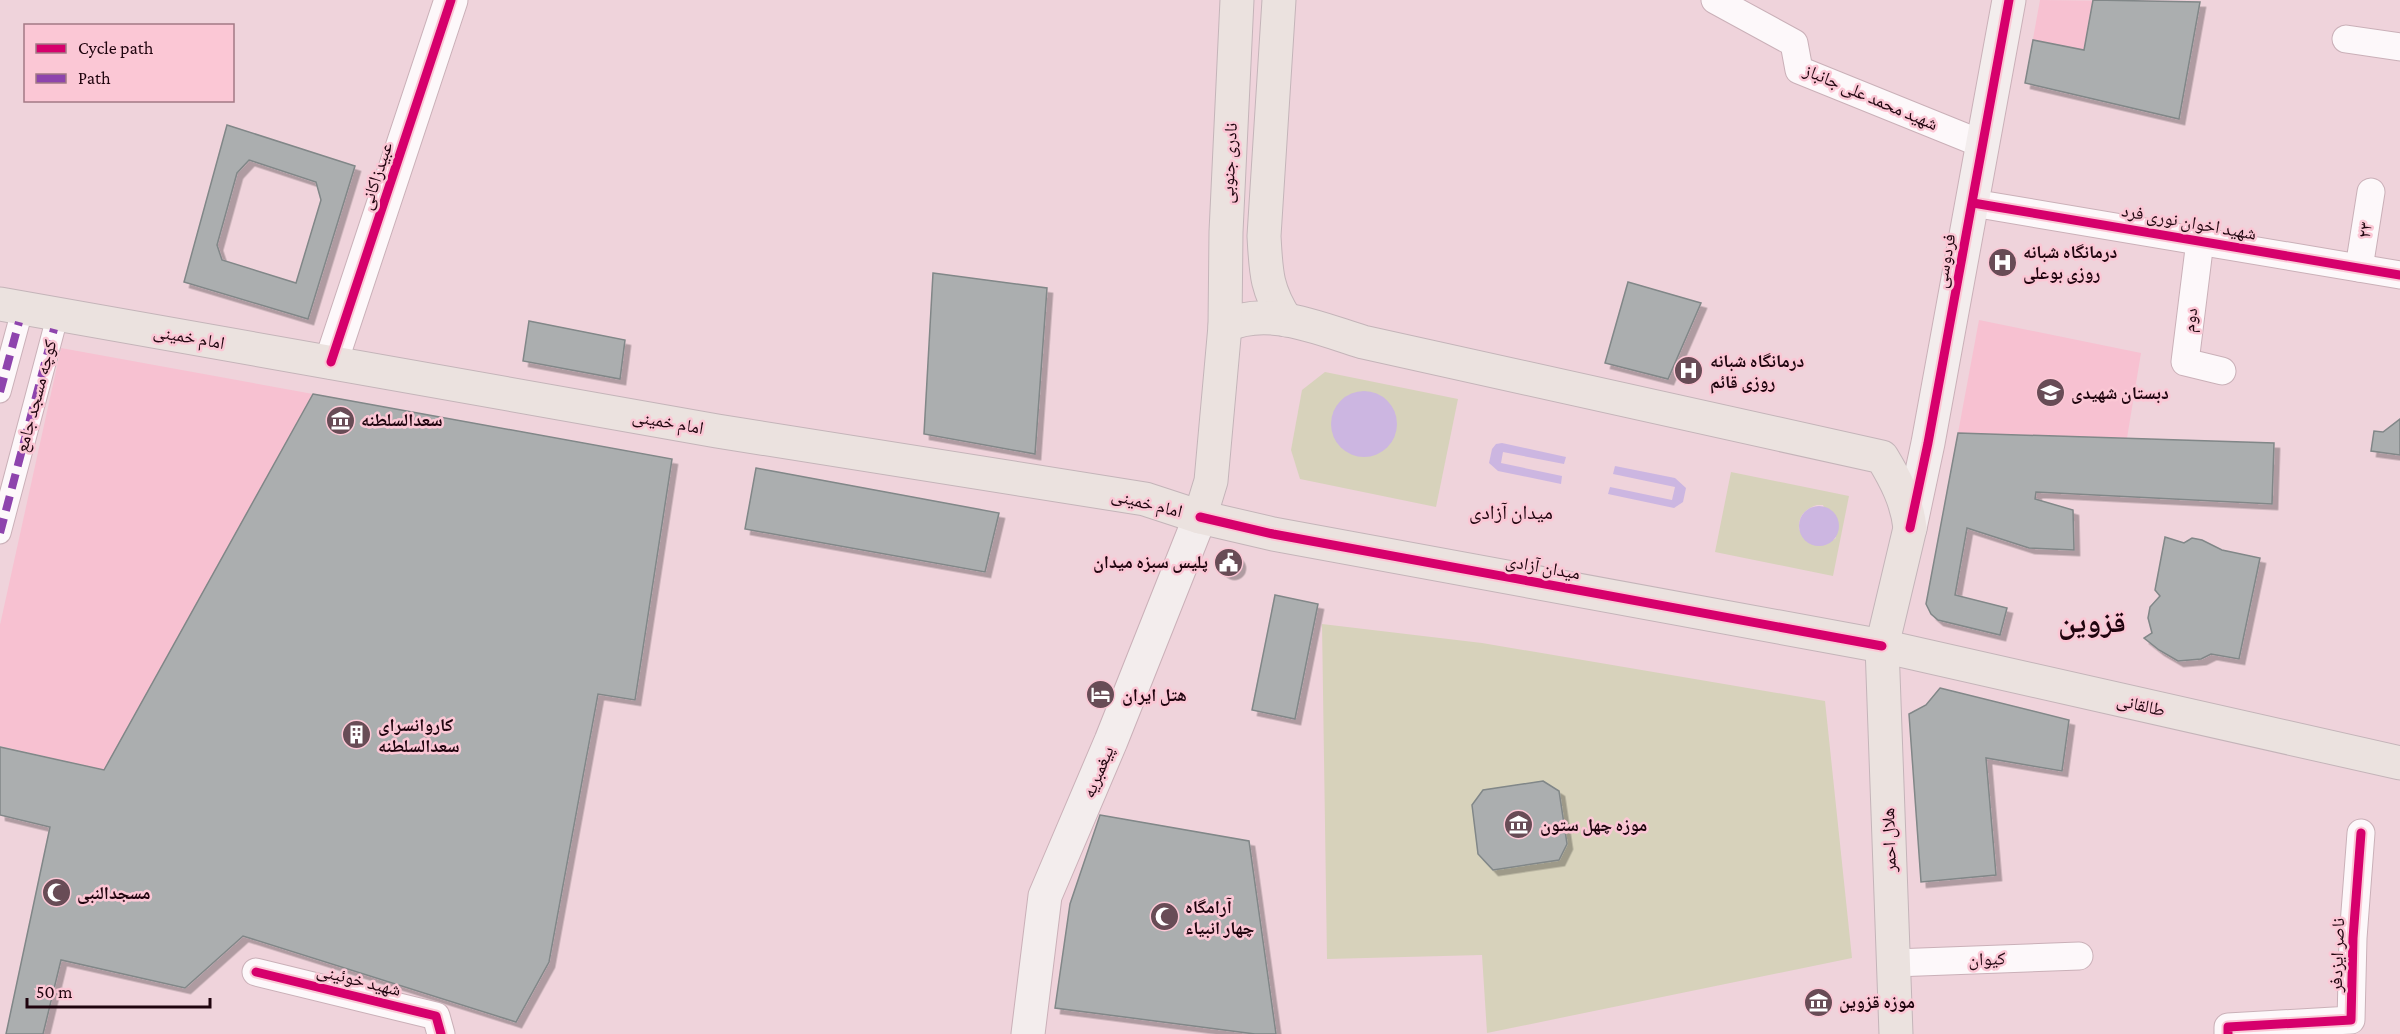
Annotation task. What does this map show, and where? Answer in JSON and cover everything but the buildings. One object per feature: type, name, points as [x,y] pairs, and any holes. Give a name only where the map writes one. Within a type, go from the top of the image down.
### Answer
[{"type":"main road","name":"نادری جنوبی","points":[[1225,312],[1226,232],[1238,0]]},
{"type":"main road","points":[[1279,0],[1264,236],[1266,272],[1270,291],[1286,320]]},
{"type":"main road","name":"فردوسی","points":[[1910,528],[1928,443],[2009,0]]},
{"type":"main road","points":[[1200,517],[1211,481],[1225,312],[1233,302],[1251,304],[1270,291]]},
{"type":"main road","points":[[1225,312],[1249,318],[1286,320],[1363,342],[1882,457],[1903,494],[1910,528],[1882,646]]},
{"type":"main road","name":"امام خمینی","points":[[6,315],[331,362],[717,431],[1145,499],[1200,517]]},
{"type":"main road","name":"امام خمینی","points":[[6,315],[54,329],[1140,522],[1200,517]]},
{"type":"main road","name":"میدان آزادی","points":[[1200,517],[1273,534],[1882,646]]},
{"type":"main road","name":"پیغمبریه","points":[[1028,1034],[1045,896],[1111,741],[1200,517]]},
{"type":"main road","name":"طالقانی","points":[[1882,646],[2400,763]]},
{"type":"main road","name":"هلال احمر","points":[[1882,646],[1896,1034]]},
{"type":"street","name":"عبیدزاکانی","points":[[331,362],[451,0]]},
{"type":"street","name":"شهید محمد علی جانباز","points":[[1715,0],[1794,44],[1799,70],[1982,144]]},
{"type":"street","points":[[2346,39],[2400,47]]},
{"type":"street","name":"۲۳","points":[[2359,268],[2371,192]]},
{"type":"street","name":"شهید اخوان نوری فرد","points":[[1972,203],[2400,275]]},
{"type":"street","name":"دوم","points":[[2200,241],[2185,362],[2222,371]]},
{"type":"street","name":"کوچه مسجد جامع","points":[[0,392],[6,315]]},
{"type":"street","name":"کوچه مسجد جامع","points":[[0,533],[54,329]]},
{"type":"street","name":"ناصر ایزدفر","points":[[2228,1034],[2228,1027],[2351,1020],[2353,938],[2361,833]]},
{"type":"street","name":"کیوان","points":[[1894,963],[2079,956]]},
{"type":"street","name":"شهید خوئینی","points":[[256,972],[436,1016],[441,1034]]},
{"type":"shaded area","points":[[2040,0],[2200,2],[2179,119],[2025,83]]},
{"type":"shaded area","name":"دبستان شهیدی","points":[[1979,320],[2141,353],[2127,438],[1958,433]]},
{"type":"shaded area","points":[[61,348],[313,394],[104,770],[0,746],[0,625]]},
{"type":"shaded area","points":[[1325,372],[1458,399],[1436,507],[1300,479],[1291,450],[1302,390]]},
{"type":"shaded area","points":[[1370,391],[1388,400],[1395,411],[1397,424],[1395,437],[1388,448],[1377,455],[1358,457],[1340,448],[1333,437],[1331,418],[1340,400],[1351,393]]},
{"type":"shaded area","points":[[1502,443],[1566,457],[1564,464],[1503,452],[1501,463],[1562,476],[1561,484],[1498,471],[1489,463],[1492,449],[1496,444]]},
{"type":"shaded area","points":[[1615,466],[1675,478],[1686,488],[1683,502],[1674,508],[1608,494],[1610,487],[1672,500],[1675,487],[1613,474]]},
{"type":"shaded area","points":[[1731,472],[1849,496],[1833,576],[1715,552]],"holes":[[[1817,505],[1823,505],[1836,538],[1825,545],[1799,530],[1801,517],[1805,511]]]},
{"type":"shaded area","points":[[1819,506],[1827,507],[1833,512],[1838,518],[1838,534],[1833,540],[1827,545],[1819,546],[1811,545],[1805,540],[1800,534],[1799,526],[1800,518],[1805,512],[1811,507]]},
{"type":"shaded area","points":[[1322,624],[1482,643],[1825,701],[1852,958],[1487,1033],[1482,955],[1327,959]]},
{"type":"marked path","points":[[0,392],[19,322]]},
{"type":"marked path","points":[[0,533],[54,329]]},
{"type":"cycle path","points":[[331,362],[451,0]]},
{"type":"cycle path","points":[[1910,528],[1928,443],[2009,0]]},
{"type":"cycle path","points":[[1973,203],[2400,275]]},
{"type":"cycle path","points":[[1200,517],[1273,534],[1882,646]]},
{"type":"cycle path","points":[[2228,1034],[2228,1027],[2351,1020],[2353,938],[2361,833]]},
{"type":"cycle path","points":[[256,972],[436,1016],[441,1034]]},
{"type":"place","name":"درمانگاه شبانه روزی بوعلی","points":[[2002,262]]},
{"type":"place","name":"درمانگاه شبانه روزی قائم","points":[[1689,371]]},
{"type":"place","name":"دبستان شهیدی","points":[[2050,393]]},
{"type":"place","name":"سعدالسلطنه","points":[[340,420]]},
{"type":"place","name":"پلیس سبزه میدان","points":[[1229,562]]},
{"type":"place","name":"هتل ایران","points":[[1101,695]]},
{"type":"place","name":"کاروانسرای سعدالسلطنه","points":[[357,735]]},
{"type":"place","name":"موزه چهل ستون","points":[[1519,825]]},
{"type":"place","name":"مسجدالنبی","points":[[56,893]]},
{"type":"place","name":"آرامگاه چهار انبیاء","points":[[1164,917]]},
{"type":"place","name":"موزه قزوین","points":[[1818,1002]]},
{"type":"district","name":"میدان آزادی","points":[[1511,512]]},
{"type":"district","name":"قزوین","points":[[2092,622]]}]
